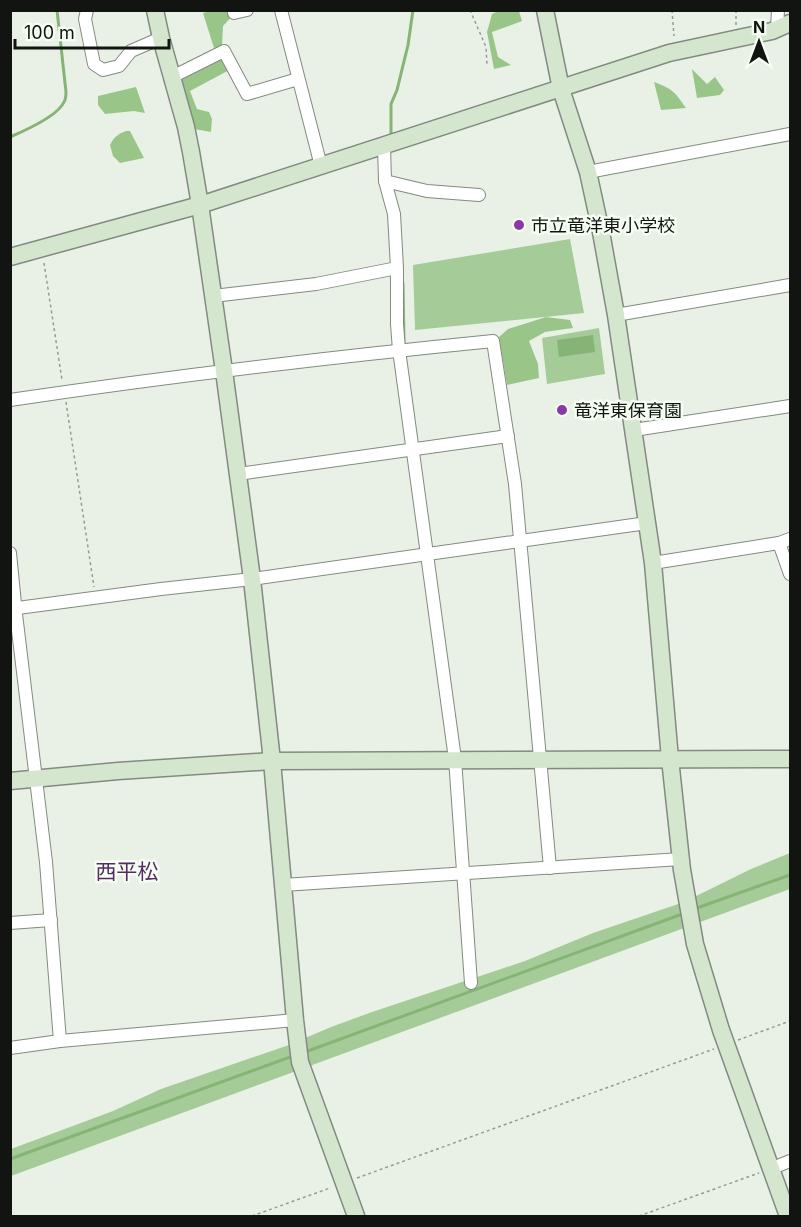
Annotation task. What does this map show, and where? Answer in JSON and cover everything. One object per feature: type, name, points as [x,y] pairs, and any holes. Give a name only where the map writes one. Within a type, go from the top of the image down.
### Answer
[{"type":"street","points":[[87,10],[85,20],[94,64],[103,70],[119,66],[131,51],[161,38]]},
{"type":"street","points":[[155,10],[186,128],[200,205],[224,370],[252,579],[300,1054],[356,1216]]},
{"type":"street","points":[[234,10],[234,13],[247,10]]},
{"type":"street","points":[[281,10],[321,166]]},
{"type":"street","points":[[545,10],[561,89],[588,172],[616,315],[653,563],[681,859],[695,944],[726,1045],[788,1216]]},
{"type":"street","points":[[10,257],[200,205],[678,51],[720,43],[784,26],[778,10]]},
{"type":"street","points":[[172,77],[224,51],[247,93],[298,79]]},
{"type":"street","points":[[588,172],[790,134]]},
{"type":"street","points":[[384,146],[385,181],[394,214],[399,350],[455,759],[471,983]]},
{"type":"street","points":[[385,181],[427,191],[478,195]]},
{"type":"street","points":[[213,296],[316,284],[397,268]]},
{"type":"street","points":[[616,315],[790,285]]},
{"type":"street","points":[[10,400],[224,370],[493,341],[515,484],[550,868]]},
{"type":"street","points":[[634,430],[790,406]]},
{"type":"street","points":[[238,474],[508,436]]},
{"type":"street","points":[[13,608],[252,579],[647,523]]},
{"type":"street","points":[[653,563],[785,541],[790,574]]},
{"type":"street","points":[[10,553],[13,608],[37,778],[46,862],[60,1041]]},
{"type":"street","points":[[10,781],[272,760],[790,759]]},
{"type":"street","points":[[283,885],[681,859]]},
{"type":"street","points":[[10,923],[51,920]]},
{"type":"street","points":[[10,1048],[60,1041],[295,1020]]},
{"type":"street","points":[[770,1169],[790,1161]]},
{"type":"path","points":[[470,10],[486,46],[487,65]]},
{"type":"path","points":[[672,10],[673,34],[678,51]]},
{"type":"path","points":[[41,248],[96,597]]},
{"type":"path","points":[[252,1216],[790,1021]]},
{"type":"path","points":[[639,1216],[770,1169]]},
{"type":"shaded area","points":[[500,10],[519,11],[522,21],[492,32],[498,57],[511,65],[494,69],[487,32],[492,14]]},
{"type":"shaded area","points":[[233,11],[234,14],[223,26],[222,46],[214,48],[203,13]]},
{"type":"shaded area","points":[[224,51],[233,68],[190,91],[197,109],[209,112],[212,119],[211,132],[194,129],[180,81],[191,68]]},
{"type":"shaded area","points":[[692,69],[707,84],[715,77],[724,90],[720,95],[697,98]]},
{"type":"shaded area","points":[[654,82],[673,92],[686,108],[661,110]]},
{"type":"shaded area","points":[[136,87],[145,113],[134,111],[105,114],[98,105],[98,96]]},
{"type":"shaded area","points":[[130,131],[144,158],[120,163],[113,156],[110,145],[116,136]]},
{"type":"shaded area","points":[[570,239],[584,313],[415,330],[413,265]]},
{"type":"shaded area","points":[[546,317],[570,320],[573,328],[545,332],[529,341],[538,364],[539,378],[507,385],[499,337],[508,329]]},
{"type":"shaded area","points":[[599,328],[605,374],[547,384],[542,338]]},
{"type":"shaded area","points":[[593,335],[595,352],[559,357],[557,340]]},
{"type":"shaded area","points":[[790,853],[790,889],[11,1176],[11,1149],[113,1111],[161,1089],[289,1045],[372,1012],[525,961],[593,933],[684,902],[751,869]]},
{"type":"waterway","points":[[10,137],[48,118],[61,107],[65,100],[57,10]]},
{"type":"waterway","points":[[391,137],[391,104],[397,90],[408,45],[413,10]]},
{"type":"waterway","points":[[403,283],[404,342]]},
{"type":"waterway","points":[[694,909],[790,875]]},
{"type":"waterway","points":[[305,1052],[685,913]]},
{"type":"waterway","points":[[10,1159],[293,1056]]},
{"type":"place","name":"市立竜洋東小学校","points":[[519,225]]},
{"type":"place","name":"竜洋東保育園","points":[[562,410]]},
{"type":"district","name":"西平松","points":[[127,871]]}]
